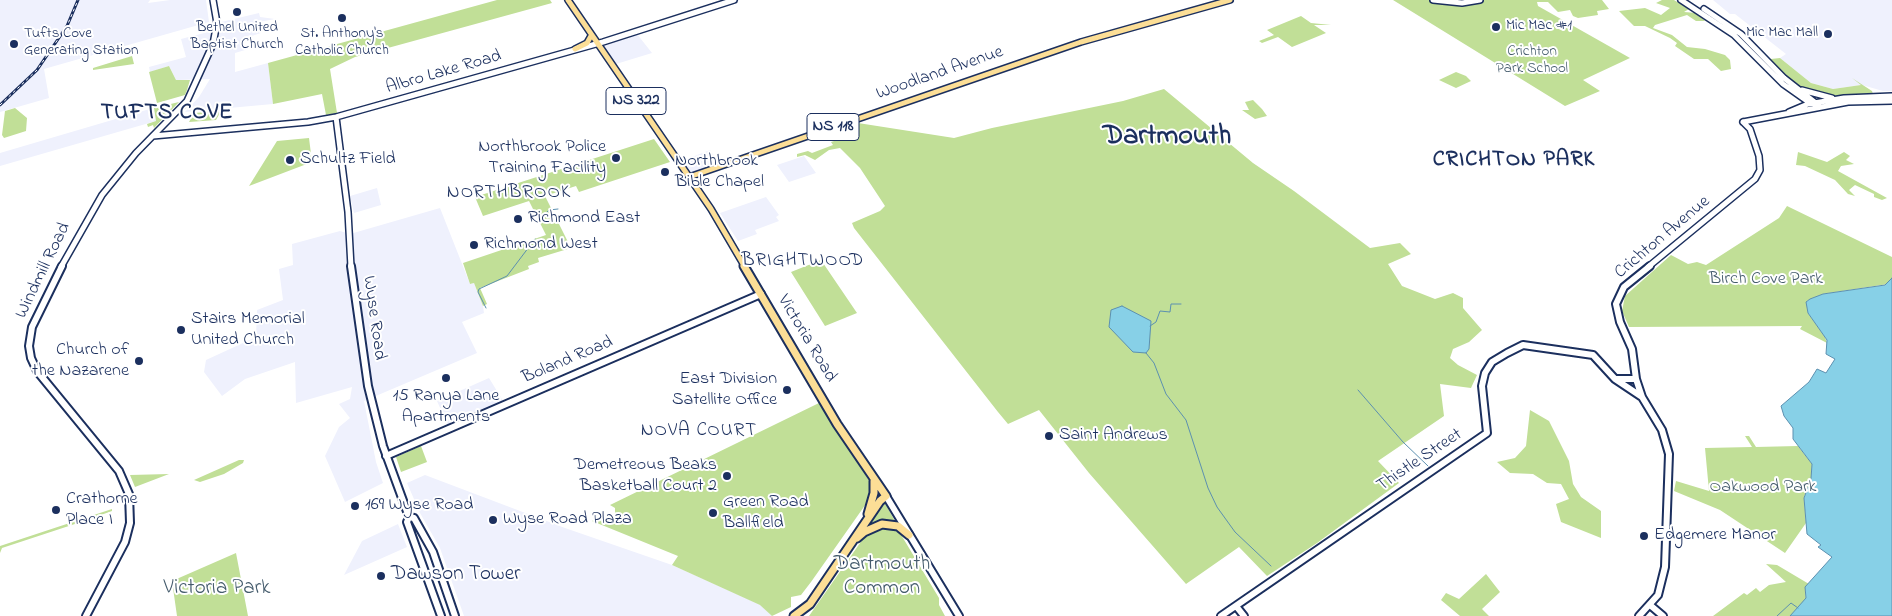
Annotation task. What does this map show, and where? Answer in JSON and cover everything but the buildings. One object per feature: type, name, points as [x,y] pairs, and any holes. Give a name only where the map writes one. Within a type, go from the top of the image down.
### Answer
[{"type":"main road","name":"Victoria Road","points":[[564,0],[588,30]]},
{"type":"main road","name":"Victoria Road","points":[[568,0],[697,188],[838,424],[874,481],[886,496]]},
{"type":"main road","name":"Woodland Avenue","points":[[689,176],[1081,42],[1220,0]]},
{"type":"main road","name":"Woodland Avenue","points":[[1174,14],[1230,0]]},
{"type":"main road","points":[[575,49],[587,43],[591,36]]},
{"type":"main road","points":[[697,188],[696,182],[700,172]]},
{"type":"main road","points":[[866,520],[874,493],[874,481]]},
{"type":"main road","points":[[794,616],[810,604],[866,520],[886,496]]},
{"type":"main road","points":[[851,544],[864,532],[882,524],[898,526],[909,535]]},
{"type":"street","name":"Windmill Road","points":[[86,616],[125,542],[130,523],[129,494],[119,471],[36,371],[29,346],[32,327],[68,253],[95,205],[122,169],[187,101],[213,44],[217,23],[213,0]]},
{"type":"street","name":"Albro Lake Road","points":[[153,136],[336,117],[596,43],[734,0]]},
{"type":"street","points":[[1433,0],[1462,3],[1480,0]]},
{"type":"street","points":[[1681,0],[1728,30],[1772,75],[1820,107]]},
{"type":"street","points":[[1689,0],[1741,34],[1792,85],[1813,103]]},
{"type":"street","points":[[1792,85],[1822,96],[1844,98]]},
{"type":"street","points":[[1785,114],[1813,103],[1844,98],[1892,96]]},
{"type":"street","points":[[1785,114],[1848,102],[1892,101]]},
{"type":"street","name":"Crichton Avenue","points":[[1639,616],[1658,595],[1665,567],[1670,468],[1669,454],[1662,430],[1642,398],[1636,379],[1630,343],[1617,313],[1618,297],[1624,287],[1755,179],[1760,170],[1759,156],[1750,129],[1742,122],[1785,114]]},
{"type":"street","name":"Wyse Road","points":[[336,117],[342,156],[348,212],[350,258],[362,357],[386,456],[401,500],[410,517],[414,518],[433,552],[455,616]]},
{"type":"street","points":[[166,123],[167,128],[177,135]]},
{"type":"street","name":"Boland Road","points":[[386,456],[762,294]]},
{"type":"street","name":"Thistle Street","points":[[1221,616],[1487,433],[1488,427],[1482,386],[1485,373],[1496,359],[1523,346],[1593,355],[1615,379]]},
{"type":"street","points":[[1615,379],[1636,379]]},
{"type":"street","points":[[1615,379],[1642,398]]},
{"type":"street","name":"Victoria Road","points":[[886,496],[959,616]]},
{"type":"street","name":"Wyse Road","points":[[410,517],[407,522],[441,616]]},
{"type":"street","points":[[1650,605],[1663,616]]},
{"type":"street","points":[[1236,606],[1244,616]]},
{"type":"shaded area","name":"Tufts Cove Generating Station","points":[[0,0],[150,0],[148,3],[170,0],[206,0],[209,22],[44,69],[49,98],[0,112]]},
{"type":"shaded area","name":"Mic Mac Mall","points":[[1713,0],[1892,0],[1892,91],[1883,91],[1862,85],[1833,89],[1811,83],[1780,58],[1786,54],[1735,14],[1730,14]]},
{"type":"shaded area","points":[[259,13],[260,17],[275,19],[259,22],[261,33],[242,39],[245,50],[235,53],[235,72],[268,63],[273,104],[185,112],[199,97],[210,79],[176,80],[169,66],[150,72],[149,67],[186,57],[181,39],[216,30],[217,23]]},
{"type":"shaded area","points":[[637,34],[652,53],[616,64],[602,44]]},
{"type":"shaded area","points":[[153,108],[156,121],[0,166],[0,153]]},
{"type":"shaded area","points":[[710,150],[721,165],[689,176],[679,162]]},
{"type":"shaded area","points":[[804,156],[816,173],[789,182],[777,165]]},
{"type":"shaded area","points":[[377,188],[381,205],[354,213],[350,196]]},
{"type":"shaded area","points":[[766,197],[779,215],[776,217],[779,221],[755,230],[757,234],[738,241],[720,213]]},
{"type":"shaded area","points":[[440,208],[470,284],[474,283],[483,306],[484,313],[462,322],[477,353],[364,401],[376,462],[383,483],[345,502],[325,456],[339,427],[350,418],[339,404],[350,399],[352,387],[296,403],[295,362],[245,379],[222,396],[204,372],[206,360],[256,337],[257,310],[283,300],[279,269],[293,265],[292,244],[340,231],[350,234]]},
{"type":"shaded area","points":[[489,378],[505,404],[449,428],[437,401]]},
{"type":"shaded area","points":[[425,475],[565,528],[672,565],[761,605],[772,616],[464,616],[440,548],[420,513],[407,483]]},
{"type":"shaded area","points":[[398,524],[407,547],[344,575],[362,541]]},
{"type":"green space","points":[[497,0],[550,0],[552,3],[355,57],[330,69],[337,113],[326,115],[322,94],[273,104],[268,63]]},
{"type":"green space","name":"Crichton Park School","points":[[1393,0],[1602,0],[1609,9],[1597,11],[1598,15],[1578,18],[1573,16],[1570,10],[1558,12],[1548,2],[1537,2],[1538,6],[1630,58],[1583,80],[1600,91],[1565,106]]},
{"type":"green space","points":[[1662,0],[1674,0],[1689,9],[1684,12],[1697,13],[1705,21],[1696,21],[1687,15],[1655,25],[1653,28],[1672,35],[1687,47],[1705,49],[1725,55],[1730,60],[1731,69],[1721,71],[1708,59],[1694,59],[1675,46],[1677,43],[1670,38],[1645,26],[1634,26],[1619,11],[1645,8],[1661,15],[1670,8],[1656,3]]},
{"type":"green space","points":[[1301,16],[1311,23],[1331,25],[1314,25],[1326,33],[1292,47],[1278,37],[1262,43],[1259,41],[1274,35],[1267,30]]},
{"type":"green space","points":[[132,56],[134,64],[93,70],[93,68]]},
{"type":"green space","points":[[1780,58],[1811,83],[1833,89],[1861,85],[1852,78],[1872,91],[1873,94],[1832,97],[1800,88],[1770,62],[1771,59]]},
{"type":"green space","points":[[169,66],[176,80],[190,80],[187,90],[185,95],[157,103],[149,72]]},
{"type":"green space","points":[[1456,72],[1466,76],[1471,81],[1456,88],[1439,80]]},
{"type":"green space","points":[[1164,89],[1253,163],[1370,248],[1400,243],[1411,254],[1388,264],[1402,286],[1435,299],[1453,293],[1463,298],[1463,308],[1482,330],[1469,342],[1453,349],[1450,358],[1458,365],[1477,375],[1471,388],[1440,384],[1444,416],[1378,461],[1399,483],[1317,543],[1267,576],[1239,547],[1186,584],[1089,473],[1039,410],[1008,424],[998,412],[854,228],[852,223],[880,211],[885,206],[860,168],[840,148],[829,150],[815,160],[805,155],[797,157],[797,154],[808,151],[812,153],[833,145],[831,142],[834,141],[828,134],[858,123],[954,138],[992,128],[1123,101]]},
{"type":"green space","points":[[1253,100],[1267,116],[1255,119],[1242,110],[1249,110],[1245,102]]},
{"type":"green space","points":[[179,102],[154,128],[153,125],[148,127],[147,124],[156,121],[154,108]]},
{"type":"green space","points":[[15,108],[27,118],[26,131],[4,138],[2,135],[5,111]]},
{"type":"green space","points":[[221,111],[216,120],[189,122],[194,113]]},
{"type":"green space","points":[[309,138],[312,162],[249,186],[277,141]]},
{"type":"green space","points":[[654,139],[670,162],[579,192],[576,186],[545,196],[571,248],[538,258],[539,262],[528,266],[529,269],[480,288],[487,304],[483,306],[474,283],[470,284],[463,263],[546,235],[529,201],[483,216],[475,197]]},
{"type":"green space","points":[[1798,152],[1827,162],[1844,152],[1850,156],[1846,160],[1854,164],[1841,166],[1838,171],[1887,198],[1882,200],[1874,197],[1874,194],[1855,185],[1849,190],[1855,196],[1848,194],[1835,180],[1805,166],[1796,165]]},
{"type":"green space","name":"Birch Cove Park","points":[[1787,206],[1892,257],[1892,278],[1888,284],[1823,294],[1807,301],[1808,313],[1825,337],[1827,343],[1800,329],[1802,326],[1629,327],[1622,311],[1625,296],[1671,255],[1688,264],[1697,262],[1706,265],[1779,218]]},
{"type":"green space","points":[[821,260],[857,313],[825,326],[791,272]]},
{"type":"green space","name":"Dartmouth Common","points":[[819,403],[872,485],[868,501],[811,582],[801,595],[791,597],[791,607],[772,616],[760,605],[672,565],[678,556],[592,521],[598,518],[607,521],[615,516],[615,508],[610,505]]},
{"type":"green space","points":[[1530,410],[1549,421],[1569,461],[1573,484],[1581,497],[1601,511],[1601,538],[1561,522],[1556,504],[1569,499],[1561,484],[1547,483],[1533,474],[1510,473],[1497,462],[1515,458],[1526,446]]},
{"type":"green space","name":"Oakwood Park","points":[[1745,436],[1749,436],[1756,447],[1798,446],[1812,464],[1811,479],[1804,497],[1806,523],[1785,553],[1720,510],[1674,491],[1676,481],[1709,491],[1705,448],[1752,447]]},
{"type":"green space","points":[[421,446],[427,462],[401,472],[396,457]]},
{"type":"green space","points":[[239,460],[244,460],[243,463],[224,474],[200,482],[194,480]]},
{"type":"green space","points":[[169,474],[135,487],[130,475]]},
{"type":"green space","points":[[885,503],[896,523],[887,521],[869,525]]},
{"type":"green space","points":[[112,509],[112,511],[84,521],[2,548],[0,553],[0,546]]},
{"type":"green space","name":"Dartmouth Common","points":[[885,526],[897,528],[939,598],[939,605],[945,616],[809,616],[867,533]]},
{"type":"green space","name":"Victoria Park","points":[[236,553],[248,616],[177,616],[172,581]]},
{"type":"green space","points":[[1766,564],[1777,565],[1809,584],[1805,591],[1806,598],[1803,604],[1790,616],[1713,616],[1744,593],[1747,595],[1756,588],[1760,592],[1769,585],[1786,582]]},
{"type":"green space","points":[[1486,574],[1500,592],[1482,609],[1489,616],[1460,616],[1441,600],[1446,593],[1459,599]]},
{"type":"water","points":[[1892,278],[1892,616],[1790,616],[1806,598],[1805,587],[1832,557],[1818,547],[1821,545],[1807,534],[1804,498],[1811,479],[1812,464],[1793,439],[1793,428],[1784,416],[1781,406],[1809,382],[1817,369],[1826,373],[1835,359],[1826,354],[1827,340],[1808,313],[1806,302],[1823,294],[1885,285]]},
{"type":"water","points":[[1122,306],[1151,321],[1149,349],[1146,353],[1133,352],[1109,327],[1111,310]]},
{"type":"waterway","points":[[540,219],[549,210],[558,209]]},
{"type":"waterway","points":[[486,308],[478,292],[479,289],[507,276],[535,239]]},
{"type":"waterway","points":[[1150,326],[1156,322],[1160,311],[1170,312],[1171,304],[1181,304]]},
{"type":"waterway","points":[[1146,353],[1154,363],[1166,394],[1186,420],[1208,488],[1217,507],[1235,532],[1271,566]]},
{"type":"waterway","points":[[1358,390],[1403,442],[1428,466]]},
{"type":"waterway","points":[[1777,616],[1791,603],[1798,608]]},
{"type":"railway","points":[[0,105],[37,70],[67,26],[78,0]]},
{"type":"place","name":"Bethel United Baptist Church","points":[[237,12]]},
{"type":"place","name":"St. Anthony's Catholic Church","points":[[342,18]]},
{"type":"place","name":"Mic Mac #1","points":[[1496,27]]},
{"type":"place","name":"Mic Mac Mall","points":[[1828,34]]},
{"type":"place","name":"Tufts Cove Generating Station","points":[[14,44]]},
{"type":"place","name":"Northbrook Police Training Facility","points":[[616,158]]},
{"type":"place","name":"Schultz Field","points":[[290,160]]},
{"type":"place","name":"Northbrook Bible Chapel","points":[[665,172]]},
{"type":"place","name":"Richmond East","points":[[518,219]]},
{"type":"place","name":"Richmond West","points":[[474,245]]},
{"type":"place","name":"Stairs Memorial United Church","points":[[181,330]]},
{"type":"place","name":"Church of the Nazarene","points":[[139,361]]},
{"type":"place","name":"15 Ranya Lane Apartments","points":[[446,378]]},
{"type":"place","name":"East Division Satellite Office","points":[[787,390]]},
{"type":"place","name":"Saint Andrews","points":[[1049,436]]},
{"type":"place","name":"Demetreous Beaks Basketball Court 2","points":[[727,476]]},
{"type":"place","name":"169 Wyse Road","points":[[355,506]]},
{"type":"place","name":"Crathorne Place I","points":[[56,510]]},
{"type":"place","name":"Green Road Ballfield","points":[[713,513]]},
{"type":"place","name":"Wyse Road Plaza","points":[[493,520]]},
{"type":"place","name":"Edgemere Manor","points":[[1644,536]]},
{"type":"place","name":"Dawson Tower","points":[[381,576]]},
{"type":"district","name":"TUFTS COVE","points":[[167,114]]},
{"type":"district","name":"Dartmouth","points":[[1167,138]]},
{"type":"district","name":"CRICHTON PARK","points":[[1514,161]]},
{"type":"district","name":"NORTHBROOK","points":[[509,194]]},
{"type":"district","name":"BRIGHTWOOD","points":[[803,262]]},
{"type":"district","name":"NOVA COURT","points":[[699,432]]}]
